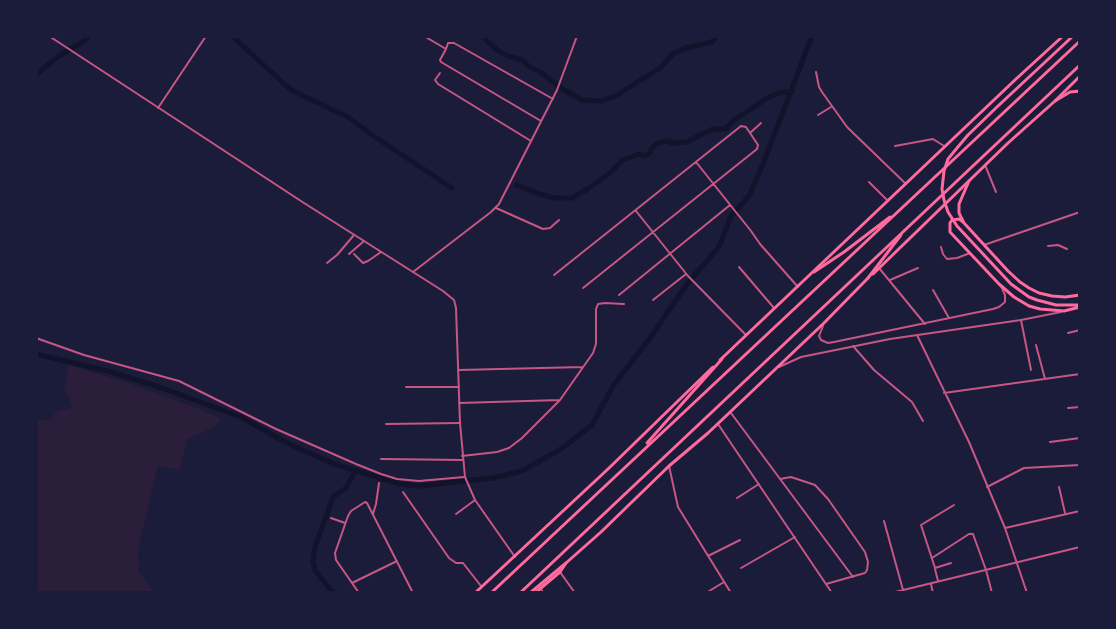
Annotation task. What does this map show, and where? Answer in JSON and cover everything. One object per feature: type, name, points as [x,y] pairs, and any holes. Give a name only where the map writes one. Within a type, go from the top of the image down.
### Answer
[{"type":"main road","points":[[475,593],[1063,36]]},
{"type":"main road","points":[[1073,36],[968,135],[948,159],[942,180],[944,200],[957,226],[1011,284],[1029,297],[1056,305],[1080,306]]},
{"type":"main road","points":[[491,593],[1080,40]]},
{"type":"main road","points":[[520,593],[1080,65]]},
{"type":"main road","points":[[532,593],[601,532],[669,466],[708,434],[1080,76]]},
{"type":"main road","points":[[1055,101],[1070,92],[1080,91]]},
{"type":"main road","points":[[964,223],[959,213],[959,204],[969,181]]},
{"type":"main road","points":[[814,272],[903,208]]},
{"type":"main road","points":[[1080,295],[1052,296],[1029,288],[1008,271],[964,223],[955,219],[950,223],[949,228],[953,236],[1014,297],[1029,306],[1040,309],[1064,311],[1080,306]]},
{"type":"main road","points":[[868,278],[908,227]]},
{"type":"main road","points":[[634,458],[722,359]]},
{"type":"main road","points":[[532,593],[560,572],[566,562]]},
{"type":"street","points":[[49,36],[454,300],[462,458],[466,478],[475,500],[515,556]]},
{"type":"street","points":[[158,108],[206,36]]},
{"type":"street","points":[[424,36],[446,49]]},
{"type":"street","points":[[413,272],[496,208],[553,99],[577,36]]},
{"type":"street","points":[[541,121],[441,63],[440,60],[448,43],[454,43],[553,99]]},
{"type":"street","points":[[816,72],[819,87],[847,127],[906,184]]},
{"type":"street","points":[[440,73],[435,83],[532,141]]},
{"type":"street","points":[[818,115],[831,106]]},
{"type":"street","points":[[750,133],[761,123]]},
{"type":"street","points":[[554,275],[741,126],[746,127],[759,145],[757,149],[582,288]]},
{"type":"street","points":[[896,146],[933,139],[945,146]]},
{"type":"street","points":[[696,162],[760,244],[798,287]]},
{"type":"street","points":[[985,165],[996,192]]},
{"type":"street","points":[[869,182],[888,201]]},
{"type":"street","points":[[619,294],[731,207]]},
{"type":"street","points":[[496,208],[547,230],[559,220]]},
{"type":"street","points":[[636,211],[692,281],[746,335]]},
{"type":"street","points":[[984,245],[1080,212]]},
{"type":"street","points":[[327,263],[338,255],[355,235]]},
{"type":"street","points":[[348,254],[364,241]]},
{"type":"street","points":[[1048,246],[1058,245],[1067,249]]},
{"type":"street","points":[[941,247],[948,259],[970,253]]},
{"type":"street","points":[[354,254],[363,263],[381,252]]},
{"type":"street","points":[[739,267],[775,308]]},
{"type":"street","points":[[879,268],[925,324]]},
{"type":"street","points":[[889,280],[918,268]]},
{"type":"street","points":[[652,300],[687,275]]},
{"type":"street","points":[[824,323],[820,338],[828,342],[853,339],[993,309],[1005,302],[1005,295],[999,284]]},
{"type":"street","points":[[933,290],[949,318]]},
{"type":"street","points":[[381,459],[462,458],[508,448],[522,438],[560,400],[595,349],[597,306],[601,303],[624,304]]},
{"type":"street","points":[[776,368],[801,357],[853,346],[1021,320],[1064,311]]},
{"type":"street","points":[[1021,320],[1031,370]]},
{"type":"street","points":[[1068,333],[1080,330]]},
{"type":"street","points":[[917,335],[969,442],[1005,528],[1027,593]]},
{"type":"street","points":[[36,338],[84,355],[179,381],[276,429],[381,474],[397,479],[419,481],[466,478]]},
{"type":"street","points":[[1036,345],[1045,379]]},
{"type":"street","points":[[853,346],[874,370],[912,402],[923,421]]},
{"type":"street","points":[[459,370],[584,366]]},
{"type":"street","points":[[944,393],[1080,374]]},
{"type":"street","points":[[406,387],[459,387]]},
{"type":"street","points":[[459,402],[560,400]]},
{"type":"street","points":[[1068,408],[1080,406]]},
{"type":"street","points":[[730,412],[853,577]]},
{"type":"street","points":[[386,424],[460,423]]},
{"type":"street","points":[[718,424],[832,593]]},
{"type":"street","points":[[1050,442],[1080,438]]},
{"type":"street","points":[[987,488],[1024,468],[1080,465]]},
{"type":"street","points":[[669,466],[678,507],[731,593]]},
{"type":"street","points":[[780,478],[791,477],[815,485],[828,499],[865,552],[868,562],[865,573],[826,585]]},
{"type":"street","points":[[373,514],[380,483]]},
{"type":"street","points":[[737,498],[759,484]]},
{"type":"street","points":[[1059,487],[1065,514]]},
{"type":"street","points":[[403,492],[449,558],[456,563],[463,563],[482,587]]},
{"type":"street","points":[[456,514],[475,500]]},
{"type":"street","points":[[359,593],[336,561],[335,554],[351,511],[367,502],[413,593]]},
{"type":"street","points":[[938,581],[921,525],[954,506]]},
{"type":"street","points":[[1005,528],[1080,511]]},
{"type":"street","points":[[331,518],[345,523]]},
{"type":"street","points":[[884,521],[902,591]]},
{"type":"street","points":[[932,558],[972,533],[992,593]]},
{"type":"street","points":[[741,568],[795,537]]},
{"type":"street","points":[[708,556],[740,540]]},
{"type":"street","points":[[891,593],[1080,547]]},
{"type":"street","points":[[352,583],[397,561]]},
{"type":"street","points":[[934,568],[951,563]]},
{"type":"street","points":[[560,572],[576,593]]},
{"type":"street","points":[[706,593],[724,582]]},
{"type":"street","points":[[931,583],[933,593]]},
{"type":"street","points":[[540,588],[544,593]]},
{"type":"shaded area","points":[[69,365],[128,383],[221,418],[213,428],[187,439],[180,470],[158,466],[138,549],[139,572],[155,593],[36,593],[36,420],[50,420],[56,412],[73,407],[64,388]]},
{"type":"waterway","points":[[36,75],[56,58],[89,36]]},
{"type":"waterway","points":[[232,36],[291,90],[348,117],[452,188]]},
{"type":"waterway","points":[[482,36],[497,50],[522,60],[582,100],[601,101],[617,95],[660,68],[673,54],[685,48],[712,42],[717,36]]},
{"type":"waterway","points":[[36,354],[111,372],[162,388],[241,417],[287,443],[334,464],[400,484],[420,486],[493,478],[522,471],[561,449],[592,425],[613,386],[687,284],[719,247],[731,216],[749,196],[812,36]]},
{"type":"waterway","points":[[517,185],[555,198],[572,198],[610,173],[623,160],[650,153],[657,143],[687,142],[713,129],[726,129],[733,121],[769,97],[792,91]]},
{"type":"waterway","points":[[333,593],[315,570],[313,561],[315,547],[333,497],[346,488],[356,470]]}]
